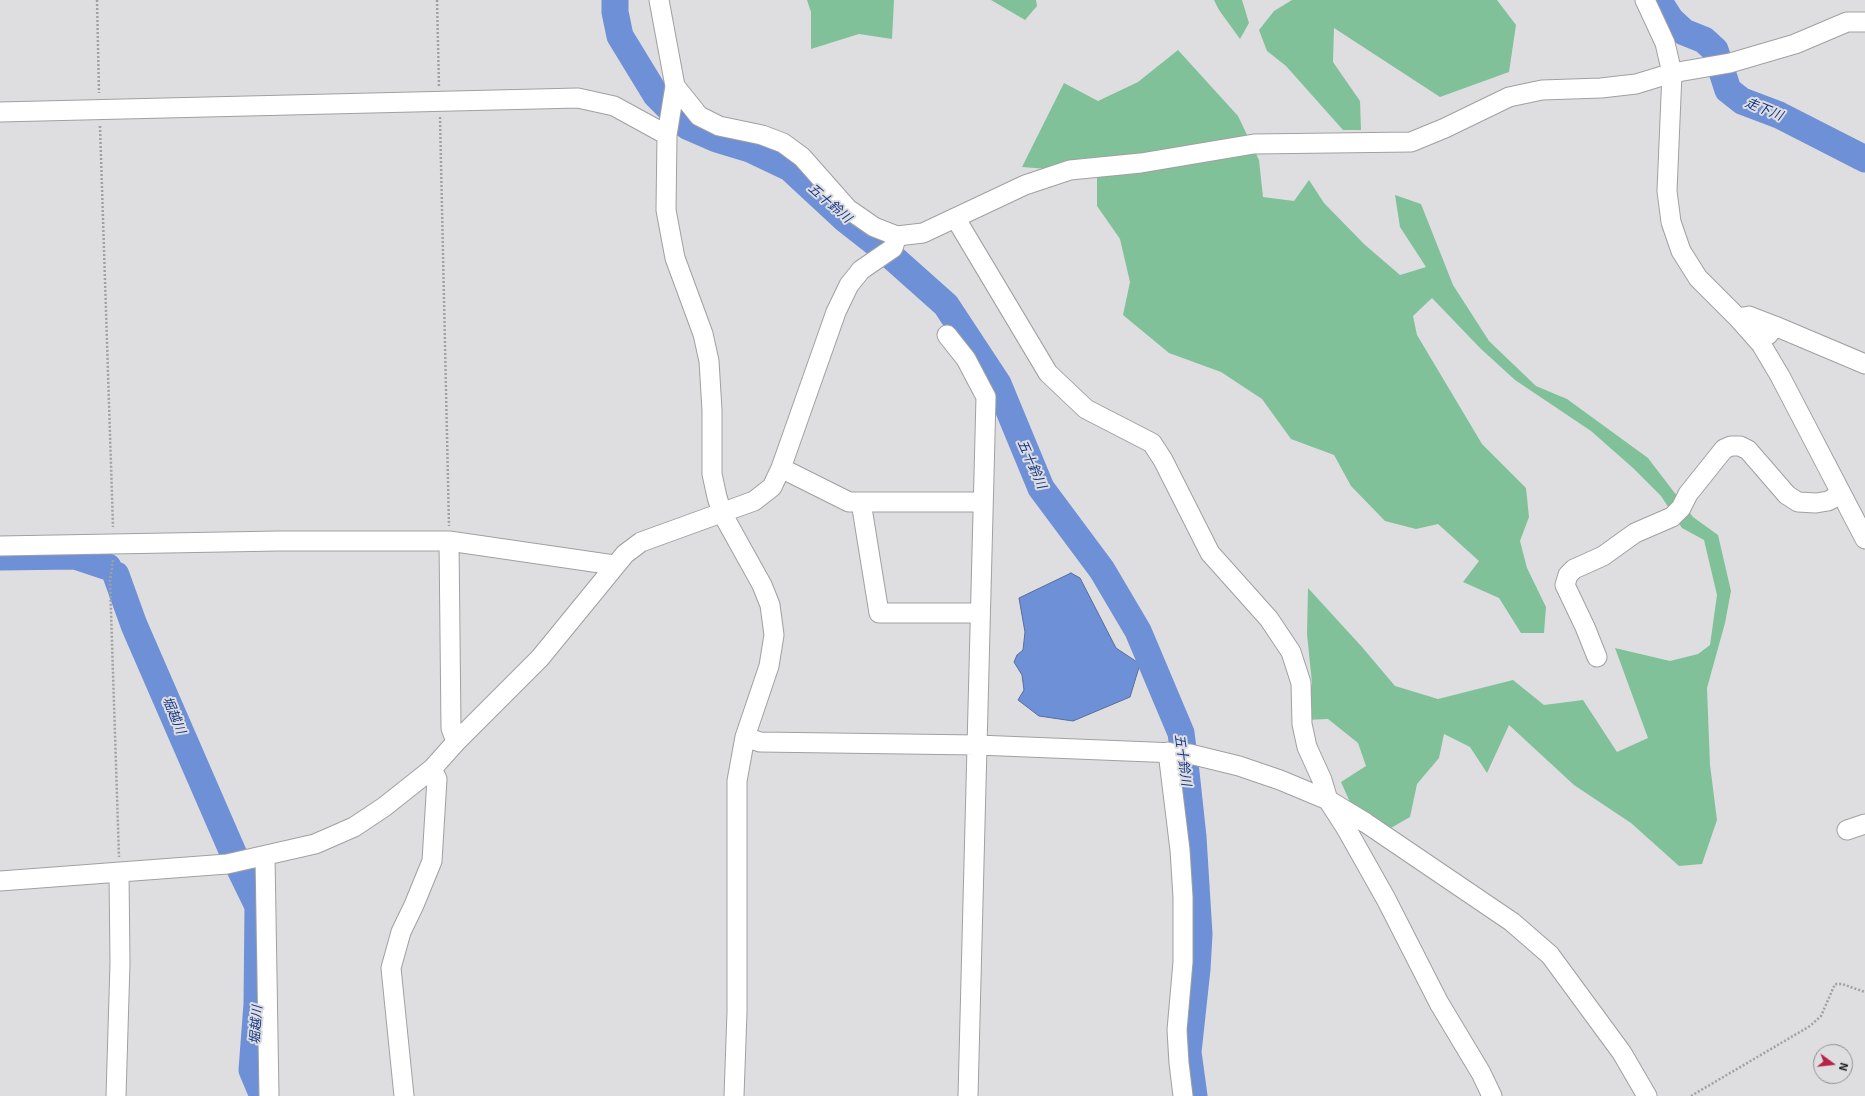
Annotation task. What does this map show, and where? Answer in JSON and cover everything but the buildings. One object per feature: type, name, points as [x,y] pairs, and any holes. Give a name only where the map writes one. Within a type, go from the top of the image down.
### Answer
[{"type":"street","points":[[659,0],[674,92],[668,129],[666,210],[675,258],[703,334],[709,361],[712,410],[712,474],[716,498],[722,513],[762,585],[770,605],[774,636],[769,666],[745,737],[737,781],[737,1012],[734,1096]]},
{"type":"street","points":[[1645,0],[1664,43],[1672,74],[1667,191],[1671,222],[1681,251],[1698,278],[1738,318],[1761,344],[1780,376],[1865,539]]},
{"type":"street","points":[[0,881],[235,863],[315,844],[354,827],[384,807],[432,769],[456,742],[540,658],[614,565],[625,554],[641,542],[754,501],[772,487],[781,468],[836,312],[849,285],[861,270],[895,242],[924,233],[956,219],[1025,185],[1070,170],[1141,163],[1254,144],[1411,142],[1445,128],[1509,97],[1542,90],[1601,88],[1636,84],[1672,74],[1722,65],[1795,44],[1847,22],[1864,18]]},
{"type":"street","points":[[674,92],[699,116],[719,126],[749,131],[783,143],[802,157],[848,208],[895,242]]},
{"type":"street","points":[[0,112],[578,98],[614,106],[668,129]]},
{"type":"street","points":[[956,219],[1048,373],[1086,409],[1152,443],[1163,460],[1210,552],[1269,619],[1291,652],[1301,683],[1302,724],[1307,747],[1322,780],[1328,800],[1357,848],[1439,1003],[1481,1073],[1492,1096]]},
{"type":"street","points":[[1738,318],[1749,316],[1865,364]]},
{"type":"street","points":[[1761,344],[1775,326]]},
{"type":"street","points":[[947,335],[966,359],[986,397],[968,1096]]},
{"type":"street","points":[[1598,657],[1586,627],[1565,585],[1568,575],[1574,569],[1603,556],[1635,533],[1672,517],[1724,449],[1731,446],[1740,446],[1748,450],[1787,495],[1798,502],[1816,503],[1828,501],[1841,494]]},
{"type":"street","points":[[781,468],[849,502],[983,502]]},
{"type":"street","points":[[861,502],[879,613],[980,614]]},
{"type":"street","points":[[0,546],[279,541],[449,541],[614,565]]},
{"type":"street","points":[[449,541],[451,728],[456,742]]},
{"type":"street","points":[[745,737],[760,742],[977,745],[1178,753],[1266,776],[1328,800],[1366,823],[1512,922],[1550,955],[1622,1054],[1647,1096]]},
{"type":"street","points":[[1178,753],[1179,836],[1183,897],[1184,962],[1177,1030],[1183,1096]]},
{"type":"street","points":[[404,1096],[391,968],[401,932],[432,861],[437,779],[432,769]]},
{"type":"street","points":[[1847,830],[1865,824]]},
{"type":"street","points":[[265,856],[269,1096]]},
{"type":"street","points":[[116,1096],[120,964],[119,873]]},
{"type":"path","points":[[97,0],[113,545],[110,581],[119,873]]},
{"type":"path","points":[[437,0],[449,541]]},
{"type":"path","points":[[1691,1096],[1810,1026],[1821,1016],[1834,984],[1842,984],[1865,992]]},
{"type":"green space","points":[[807,0],[894,0],[892,39],[859,34],[811,49],[811,12]]},
{"type":"green space","points":[[991,0],[1036,0],[1037,6],[1025,20]]},
{"type":"green space","points":[[1214,0],[1242,0],[1249,23],[1240,39],[1219,10]]},
{"type":"green space","points":[[1292,0],[1497,0],[1516,25],[1509,72],[1440,97],[1334,28],[1333,62],[1360,101],[1361,130],[1343,130],[1286,66],[1267,51],[1259,30],[1274,11]]},
{"type":"green space","points":[[1178,50],[1238,116],[1259,160],[1263,197],[1294,201],[1309,180],[1324,203],[1364,244],[1400,275],[1426,267],[1400,227],[1395,195],[1421,204],[1453,285],[1489,341],[1536,386],[1567,399],[1648,458],[1693,517],[1718,535],[1731,591],[1725,623],[1707,688],[1710,765],[1717,820],[1702,864],[1679,866],[1631,823],[1574,785],[1509,725],[1487,773],[1470,747],[1444,734],[1439,758],[1417,784],[1410,817],[1389,829],[1353,809],[1341,782],[1366,766],[1358,743],[1328,719],[1304,720],[1312,683],[1307,634],[1308,588],[1362,647],[1395,686],[1438,699],[1513,680],[1544,705],[1583,700],[1617,752],[1648,738],[1615,648],[1670,661],[1698,654],[1710,645],[1717,595],[1704,540],[1682,528],[1661,496],[1633,468],[1591,431],[1515,380],[1480,348],[1432,298],[1413,316],[1417,335],[1482,444],[1526,488],[1529,517],[1520,541],[1527,568],[1546,607],[1544,633],[1521,633],[1499,598],[1463,582],[1479,561],[1438,524],[1416,529],[1385,521],[1351,486],[1334,455],[1291,439],[1262,399],[1221,372],[1169,353],[1123,315],[1130,282],[1120,239],[1097,206],[1097,167],[1060,170],[1022,167],[1064,83],[1098,101],[1138,82]]},
{"type":"water","points":[[1071,573],[1080,578],[1116,648],[1140,664],[1130,697],[1073,721],[1039,716],[1018,700],[1024,690],[1022,675],[1014,662],[1017,655],[1023,650],[1025,632],[1019,598]]},
{"type":"waterway","name":"五十鈴川","points":[[615,0],[615,12],[620,36],[656,95],[687,126],[717,139],[750,149],[790,168],[845,219],[882,248],[946,305],[998,384],[1041,488],[1102,570],[1138,631],[1181,733],[1186,772],[1193,837],[1199,934],[1197,969],[1188,1052],[1194,1096]]},
{"type":"waterway","name":"走下川","points":[[1658,0],[1671,20],[1684,32],[1704,40],[1715,50],[1728,90],[1742,101],[1779,115],[1865,159]]},
{"type":"waterway","name":"堀越川","points":[[0,557],[75,556],[108,567]]},
{"type":"waterway","name":"堀越川","points":[[116,575],[134,625],[234,855]]},
{"type":"waterway","name":"堀越川","points":[[239,867],[258,906],[257,1004],[252,1070],[260,1089]]}]
